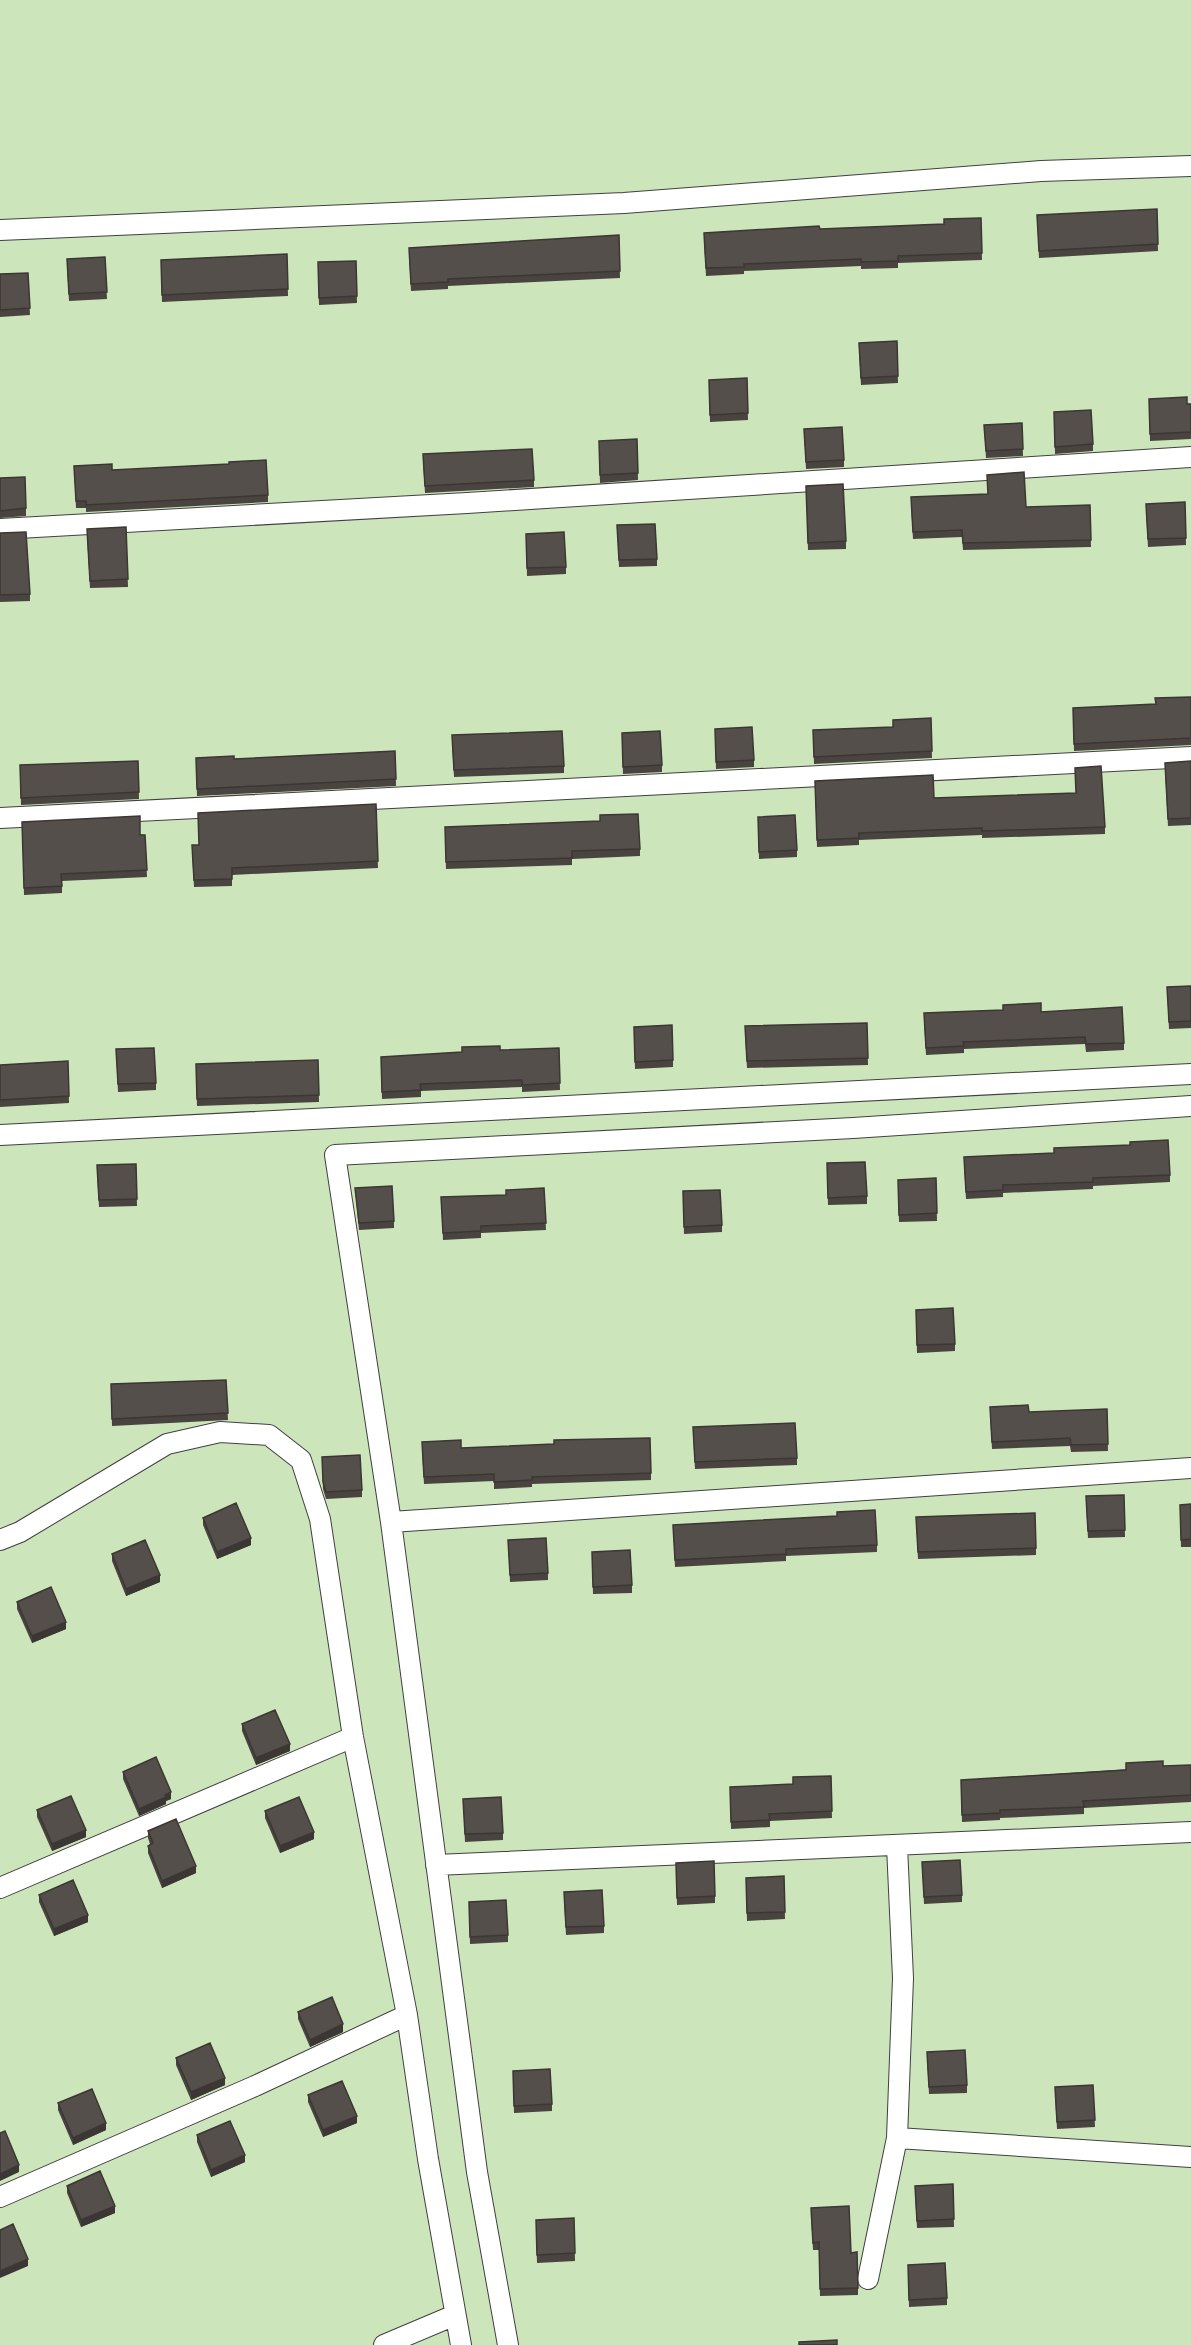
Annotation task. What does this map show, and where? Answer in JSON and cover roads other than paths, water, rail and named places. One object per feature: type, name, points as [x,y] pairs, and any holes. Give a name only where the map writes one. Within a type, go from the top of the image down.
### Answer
[{"type":"lane","points":[[0,230],[624,203],[1041,171],[1191,166]]},
{"type":"lane","points":[[0,529],[467,504],[1191,458]]},
{"type":"lane","points":[[0,818],[1191,757]]},
{"type":"lane","points":[[0,1135],[1191,1074]]},
{"type":"lane","points":[[507,2345],[477,2172],[391,1522],[335,1155],[853,1128],[1191,1106]]},
{"type":"lane","points":[[0,1540],[20,1532],[167,1444],[220,1432],[269,1435],[301,1460],[320,1518],[352,1737],[407,2015],[455,2315],[462,2345]]},
{"type":"lane","points":[[391,1522],[1191,1468]]},
{"type":"lane","points":[[0,1888],[352,1737]]},
{"type":"lane","points":[[436,1865],[1191,1832]]},
{"type":"lane","points":[[868,2279],[897,2138],[903,1978],[897,1846]]},
{"type":"lane","points":[[0,2197],[255,2086],[407,2015]]},
{"type":"lane","points":[[897,2138],[1191,2157]]},
{"type":"lane","points":[[384,2345],[455,2315]]}]
